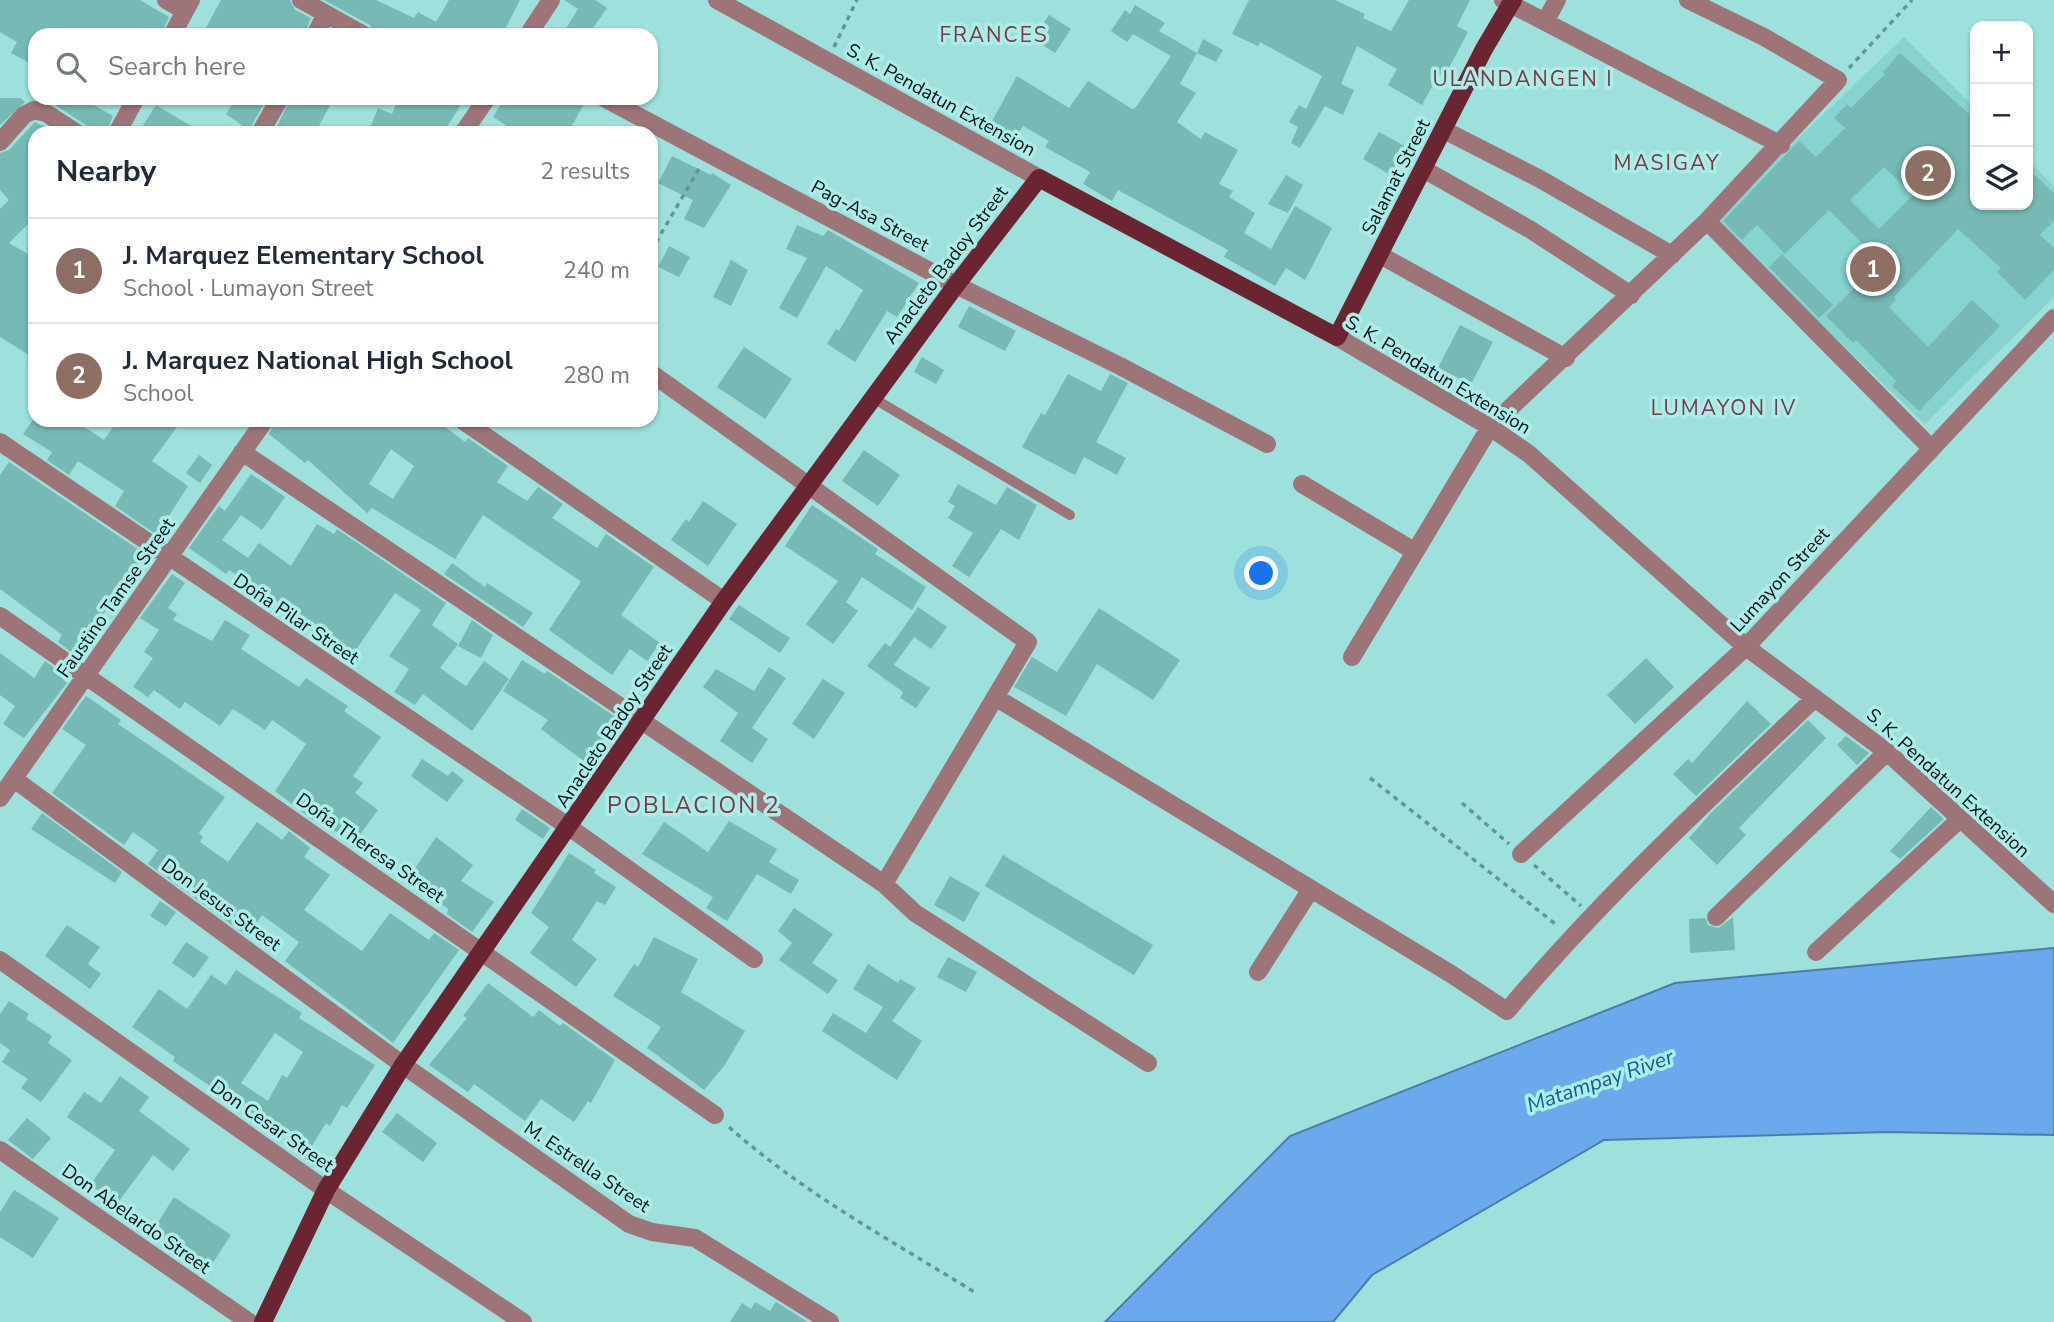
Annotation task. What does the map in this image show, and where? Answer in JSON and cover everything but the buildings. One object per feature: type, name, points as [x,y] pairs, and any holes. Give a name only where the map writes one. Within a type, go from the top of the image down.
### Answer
[{"type":"main road","name":"Salamat Street","points":[[1337,337],[1425,170],[1509,1]]},
{"type":"main road","name":"Anacleto Badoy Street","points":[[263,1322],[326,1190],[403,1065],[724,601],[956,285],[1039,178]]},
{"type":"main road","name":"S. K. Pendatun Extension","points":[[1039,178],[1337,337]]},
{"type":"street","points":[[166,0],[188,5],[176,28]]},
{"type":"street","points":[[301,0],[351,28]]},
{"type":"street","points":[[533,28],[551,0]]},
{"type":"street","name":"S. K. Pendatun Extension","points":[[717,0],[1039,178]]},
{"type":"street","points":[[1545,22],[1557,0]]},
{"type":"street","points":[[1352,657],[1490,427],[1566,358],[1707,221],[1838,80],[1764,37],[1688,0]]},
{"type":"street","points":[[1509,1],[1780,145]]},
{"type":"street","points":[[318,28],[326,14]]},
{"type":"street","points":[[121,126],[132,105]]},
{"type":"street","points":[[264,126],[275,105]]},
{"type":"street","points":[[467,126],[479,105]]},
{"type":"street","name":"Pag-Asa Street","points":[[617,105],[657,126]]},
{"type":"street","points":[[0,142],[24,115],[34,110],[46,113],[66,126]]},
{"type":"street","name":"Pag-Asa Street","points":[[658,127],[956,285],[1120,366],[1268,444]]},
{"type":"street","points":[[1444,130],[1540,179],[1671,255]]},
{"type":"street","points":[[1425,170],[1531,230],[1631,295]]},
{"type":"street","points":[[1707,221],[1931,449]]},
{"type":"street","points":[[1380,255],[1566,358]]},
{"type":"street","name":"Lumayon Street","points":[[1521,854],[1746,647],[2054,318]]},
{"type":"street","name":"S. K. Pendatun Extension","points":[[1337,337],[1490,427],[1583,499],[1746,647],[1887,752],[2054,904]]},
{"type":"street","points":[[658,378],[1028,642],[884,884]]},
{"type":"street","name":"Faustino Tamse Street","points":[[0,798],[260,427]]},
{"type":"street","points":[[472,427],[724,601]]},
{"type":"street","name":"Doña Pilar Street","points":[[0,442],[169,559],[569,827],[754,958]]},
{"type":"street","points":[[242,452],[884,884],[915,913],[1148,1063]]},
{"type":"street","points":[[1302,484],[1414,551]]},
{"type":"street","name":"Doña Theresa Street","points":[[0,616],[715,1115]]},
{"type":"street","points":[[995,697],[1311,888],[1507,1011],[1570,936],[1815,698]]},
{"type":"street","points":[[1716,917],[1887,752]]},
{"type":"street","name":"Don Jesus Street","points":[[14,779],[403,1065]]},
{"type":"street","points":[[1816,952],[1959,820]]},
{"type":"street","points":[[1258,972],[1311,888]]},
{"type":"street","name":"Don Cesar Street","points":[[0,960],[326,1190],[523,1322]]},
{"type":"street","name":"M. Estrella Street","points":[[403,1065],[629,1224],[652,1233],[695,1238],[830,1322]]},
{"type":"street","name":"Don Abelardo Street","points":[[0,1150],[249,1322]]},
{"type":"lane","points":[[873,398],[1070,515]]},
{"type":"path","points":[[827,61],[857,0]]},
{"type":"path","points":[[1838,80],[1912,0]]},
{"type":"path","points":[[658,239],[708,153]]},
{"type":"path","points":[[1370,778],[1570,936]]},
{"type":"path","points":[[715,1115],[770,1163],[816,1195],[976,1293]]},
{"type":"shaded area","points":[[1904,37],[1970,103],[1970,210],[2033,210],[2033,165],[2054,186],[2054,297],[1925,424],[1713,220]]},
{"type":"water","name":"Matampay River","points":[[2054,948],[2054,1135],[1887,1132],[1604,1140],[1372,1275],[1333,1322],[1105,1322],[1290,1136],[1675,983]]},
{"type":"place","name":"J. Marquez National High School","points":[[1928,173]]},
{"type":"place","name":"J. Marquez Elementary School","points":[[1873,269]]},
{"type":"district","name":"FRANCES","points":[[994,35]]},
{"type":"district","name":"ULANDANGEN I","points":[[1523,79]]},
{"type":"district","name":"MASIGAY","points":[[1667,163]]},
{"type":"district","name":"LUMAYON IV","points":[[1724,408]]},
{"type":"district","name":"POBLACION 2","points":[[694,805]]}]
